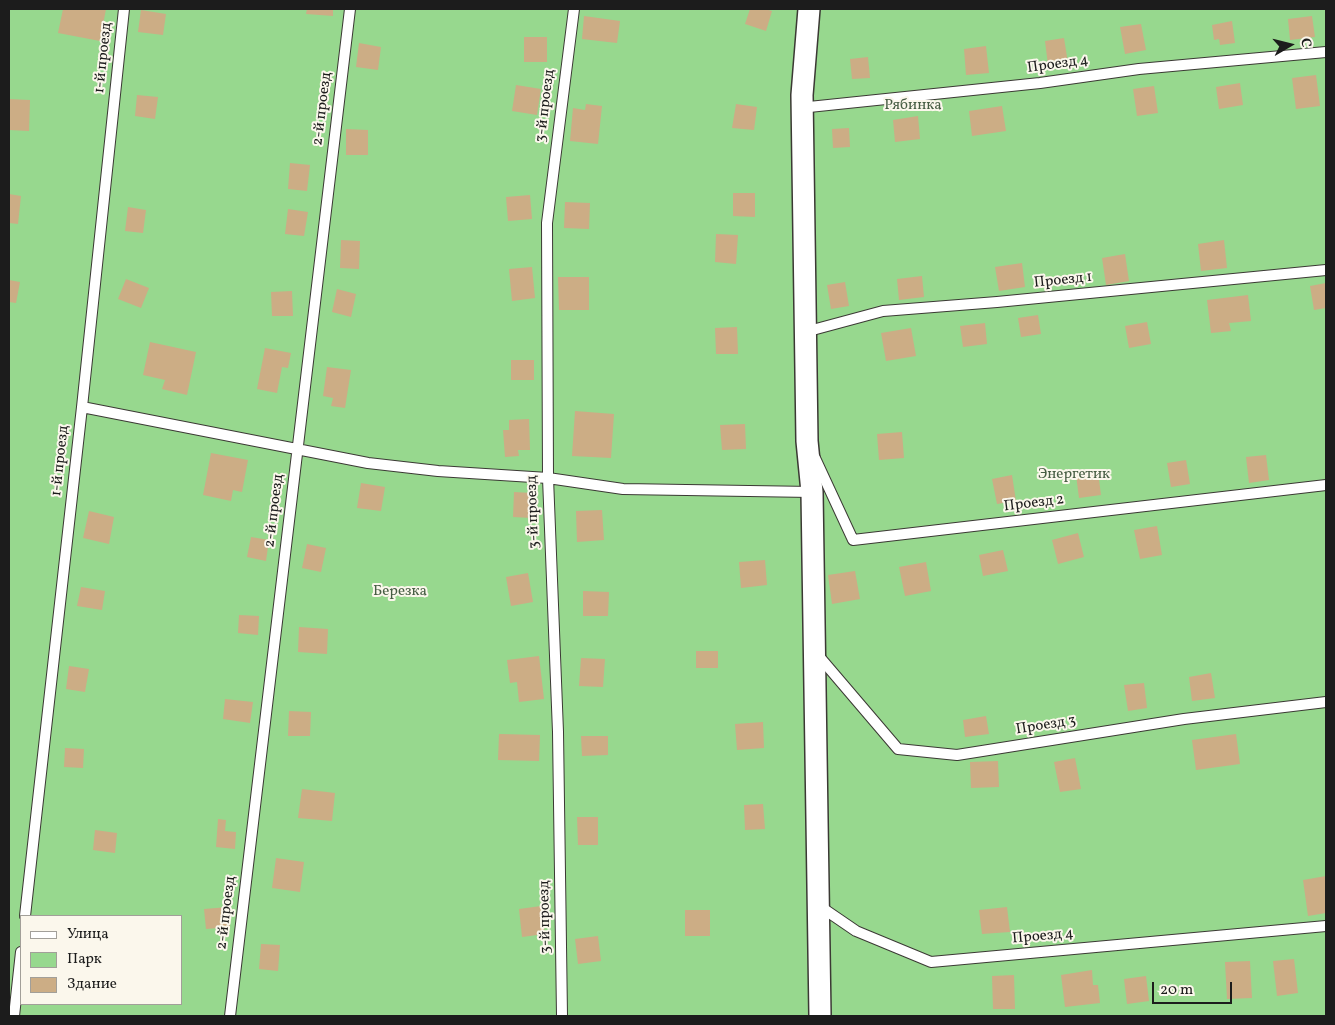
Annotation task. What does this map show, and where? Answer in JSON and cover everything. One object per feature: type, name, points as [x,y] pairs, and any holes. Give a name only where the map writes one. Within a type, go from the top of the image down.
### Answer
[{"type":"street","points":[[810,9],[802,94],[807,441],[812,492],[820,1016]]},
{"type":"lane","name":"1-й проезд","points":[[25,915],[124,9]]},
{"type":"lane","name":"2-й проезд","points":[[230,1016],[350,9]]},
{"type":"lane","name":"3-й проезд","points":[[562,1016],[558,732],[548,478],[546,223],[574,9]]},
{"type":"lane","name":"Проезд 4","points":[[802,94],[809,107],[1040,83],[1139,69],[1326,52]]},
{"type":"lane","name":"Проезд 1","points":[[805,332],[883,311],[1007,302],[1326,270]]},
{"type":"lane","points":[[82,407],[368,462],[438,470],[548,478],[623,489],[812,492]]},
{"type":"lane","name":"Проезд 2","points":[[807,441],[853,540],[1326,485]]},
{"type":"lane","name":"Проезд 3","points":[[815,651],[898,749],[957,755],[1184,719],[1326,702]]},
{"type":"lane","name":"Проезд 4","points":[[818,905],[856,931],[931,962],[1326,926]]},
{"type":"lane","points":[[14,1016],[20,961]]},
{"type":"green space","points":[[9,9],[1326,9],[1326,1016],[9,1016]]},
{"type":"building","points":[[63,9],[106,9],[100,41],[58,33]]},
{"type":"building","points":[[307,9],[333,9],[333,16],[306,14]]},
{"type":"building","points":[[750,9],[772,11],[766,31],[745,24]]},
{"type":"building","points":[[141,10],[166,14],[163,35],[138,32]]},
{"type":"building","points":[[584,16],[620,21],[617,43],[582,39]]},
{"type":"building","points":[[1312,16],[1315,37],[1290,40],[1288,19]]},
{"type":"building","points":[[1232,21],[1235,43],[1220,45],[1219,39],[1214,40],[1212,25]]},
{"type":"building","points":[[1141,24],[1146,50],[1125,54],[1120,27]]},
{"type":"building","points":[[524,37],[547,37],[547,62],[524,62]]},
{"type":"building","points":[[1064,38],[1068,63],[1048,65],[1045,41]]},
{"type":"building","points":[[359,43],[381,47],[378,70],[356,67]]},
{"type":"building","points":[[986,46],[989,73],[966,75],[964,49]]},
{"type":"building","points":[[868,57],[870,78],[852,79],[850,59]]},
{"type":"building","points":[[1316,75],[1320,106],[1296,109],[1292,78]]},
{"type":"building","points":[[1240,83],[1243,105],[1219,109],[1216,87]]},
{"type":"building","points":[[516,85],[541,89],[537,115],[512,111]]},
{"type":"building","points":[[1154,86],[1158,113],[1137,116],[1133,89]]},
{"type":"building","points":[[137,95],[158,97],[155,119],[135,116]]},
{"type":"building","points":[[9,99],[30,100],[29,131],[9,130]]},
{"type":"building","points":[[586,104],[602,106],[598,144],[570,141],[573,108],[585,110]]},
{"type":"building","points":[[736,104],[757,107],[754,130],[732,128]]},
{"type":"building","points":[[1002,106],[1006,131],[972,136],[969,111]]},
{"type":"building","points":[[918,116],[920,139],[895,142],[893,120]]},
{"type":"building","points":[[849,128],[850,147],[833,148],[832,129]]},
{"type":"building","points":[[346,129],[368,130],[368,155],[346,155]]},
{"type":"building","points":[[290,163],[310,165],[307,191],[288,189]]},
{"type":"building","points":[[733,193],[755,193],[755,217],[733,216]]},
{"type":"building","points":[[9,194],[21,196],[18,224],[9,223]]},
{"type":"building","points":[[530,195],[532,219],[508,221],[506,197]]},
{"type":"building","points":[[565,202],[590,203],[589,229],[564,228]]},
{"type":"building","points":[[128,207],[146,210],[143,233],[125,231]]},
{"type":"building","points":[[288,209],[308,212],[304,236],[285,234]]},
{"type":"building","points":[[716,234],[738,235],[736,264],[715,262]]},
{"type":"building","points":[[341,240],[360,241],[359,269],[340,268]]},
{"type":"building","points":[[1224,240],[1227,268],[1201,271],[1198,244]]},
{"type":"building","points":[[1125,254],[1129,281],[1106,285],[1102,258]]},
{"type":"building","points":[[1022,263],[1025,287],[999,291],[995,267]]},
{"type":"building","points":[[532,267],[535,298],[512,301],[509,269]]},
{"type":"building","points":[[922,276],[924,297],[899,300],[897,279]]},
{"type":"building","points":[[558,277],[589,277],[589,310],[559,310]]},
{"type":"building","points":[[126,279],[149,288],[141,308],[118,299]]},
{"type":"building","points":[[9,280],[20,282],[16,303],[9,302]]},
{"type":"building","points":[[845,282],[849,306],[831,309],[827,285]]},
{"type":"building","points":[[1326,283],[1326,308],[1314,310],[1310,286]]},
{"type":"building","points":[[337,289],[356,294],[351,317],[332,312]]},
{"type":"building","points":[[292,291],[293,316],[272,316],[271,292]]},
{"type":"building","points":[[1248,295],[1251,321],[1229,323],[1231,331],[1211,333],[1207,300]]},
{"type":"building","points":[[1038,315],[1041,334],[1021,337],[1018,318]]},
{"type":"building","points":[[1147,322],[1151,344],[1129,348],[1125,326]]},
{"type":"building","points":[[985,323],[987,344],[963,347],[960,326]]},
{"type":"building","points":[[737,327],[738,354],[716,354],[715,328]]},
{"type":"building","points":[[911,328],[916,356],[886,361],[881,333]]},
{"type":"building","points":[[150,342],[196,352],[187,395],[162,389],[165,380],[143,375]]},
{"type":"building","points":[[265,348],[291,353],[288,368],[282,367],[277,393],[257,389]]},
{"type":"building","points":[[511,360],[534,360],[534,380],[511,380]]},
{"type":"building","points":[[327,367],[351,370],[345,408],[331,406],[333,398],[323,396]]},
{"type":"building","points":[[575,411],[614,414],[611,458],[572,456]]},
{"type":"building","points":[[529,419],[530,450],[518,450],[519,456],[505,457],[503,430],[509,430],[509,420]]},
{"type":"building","points":[[745,424],[746,449],[722,450],[720,425]]},
{"type":"building","points":[[902,432],[904,458],[879,460],[877,434]]},
{"type":"building","points":[[211,453],[248,460],[242,492],[233,490],[231,501],[203,495]]},
{"type":"building","points":[[1266,455],[1269,480],[1249,483],[1246,457]]},
{"type":"building","points":[[1186,460],[1190,484],[1171,487],[1167,463]]},
{"type":"building","points":[[1098,472],[1101,495],[1079,498],[1076,475]]},
{"type":"building","points":[[1012,475],[1016,501],[997,504],[992,479]]},
{"type":"building","points":[[361,483],[385,487],[381,511],[357,508]]},
{"type":"building","points":[[514,492],[532,493],[531,518],[513,517]]},
{"type":"building","points":[[602,510],[604,540],[577,542],[576,511]]},
{"type":"building","points":[[89,511],[114,517],[109,544],[83,538]]},
{"type":"building","points":[[1157,526],[1162,555],[1140,559],[1134,530]]},
{"type":"building","points":[[1078,533],[1084,557],[1058,564],[1052,540]]},
{"type":"building","points":[[251,537],[269,540],[266,561],[247,557]]},
{"type":"building","points":[[307,544],[326,548],[321,572],[302,568]]},
{"type":"building","points":[[1003,550],[1008,571],[983,576],[979,555]]},
{"type":"building","points":[[765,560],[767,585],[741,588],[739,562]]},
{"type":"building","points":[[926,562],[931,591],[905,596],[899,567]]},
{"type":"building","points":[[855,571],[860,599],[832,604],[828,575]]},
{"type":"building","points":[[528,573],[533,602],[511,606],[506,577]]},
{"type":"building","points":[[81,587],[105,591],[102,610],[77,606]]},
{"type":"building","points":[[583,591],[609,592],[608,616],[583,616]]},
{"type":"building","points":[[239,615],[259,616],[258,635],[238,633]]},
{"type":"building","points":[[299,627],[328,629],[327,654],[298,652]]},
{"type":"building","points":[[696,651],[718,651],[718,668],[696,668]]},
{"type":"building","points":[[539,656],[544,699],[519,702],[517,682],[510,683],[507,660]]},
{"type":"building","points":[[581,658],[605,659],[603,687],[579,686]]},
{"type":"building","points":[[69,666],[89,669],[85,692],[66,689]]},
{"type":"building","points":[[1211,673],[1215,698],[1192,701],[1189,677]]},
{"type":"building","points":[[1144,683],[1147,708],[1128,711],[1124,685]]},
{"type":"building","points":[[225,699],[253,702],[250,723],[223,719]]},
{"type":"building","points":[[289,711],[311,712],[310,736],[288,736]]},
{"type":"building","points":[[986,716],[989,734],[965,737],[963,720]]},
{"type":"building","points":[[763,722],[764,748],[737,750],[735,724]]},
{"type":"building","points":[[499,734],[540,735],[539,761],[498,760]]},
{"type":"building","points":[[1236,734],[1240,764],[1196,770],[1192,740]]},
{"type":"building","points":[[581,736],[608,736],[608,755],[582,756]]},
{"type":"building","points":[[65,748],[84,749],[83,768],[64,767]]},
{"type":"building","points":[[1075,758],[1081,789],[1060,792],[1054,762]]},
{"type":"building","points":[[998,761],[999,787],[971,788],[970,762]]},
{"type":"building","points":[[302,789],[335,793],[332,821],[298,818]]},
{"type":"building","points":[[763,804],[765,829],[745,830],[744,805]]},
{"type":"building","points":[[577,817],[598,817],[598,845],[578,845]]},
{"type":"building","points":[[218,819],[226,820],[225,831],[236,832],[235,849],[216,847]]},
{"type":"building","points":[[95,830],[117,833],[115,853],[93,850]]},
{"type":"building","points":[[276,858],[304,862],[300,892],[272,888]]},
{"type":"building","points":[[1326,876],[1326,913],[1308,916],[1303,880]]},
{"type":"building","points":[[541,906],[545,934],[522,937],[519,909]]},
{"type":"building","points":[[228,907],[230,927],[206,929],[204,909]]},
{"type":"building","points":[[1007,907],[1010,932],[982,934],[979,910]]},
{"type":"building","points":[[685,910],[710,910],[710,936],[685,936]]},
{"type":"building","points":[[598,936],[601,961],[578,964],[575,939]]},
{"type":"building","points":[[261,944],[280,945],[278,971],[259,969]]},
{"type":"building","points":[[1294,959],[1298,993],[1277,996],[1273,961]]},
{"type":"building","points":[[1250,961],[1252,998],[1227,999],[1225,962]]},
{"type":"building","points":[[1092,970],[1093,985],[1098,985],[1100,1003],[1065,1007],[1061,975]]},
{"type":"building","points":[[1014,975],[1015,1009],[993,1009],[992,976]]},
{"type":"building","points":[[1146,976],[1149,1001],[1127,1004],[1124,979]]},
{"type":"park label","name":"Рябинка","points":[[913,106]]},
{"type":"park label","name":"Энергетик","points":[[1074,475]]},
{"type":"park label","name":"Березка","points":[[400,592]]}]
